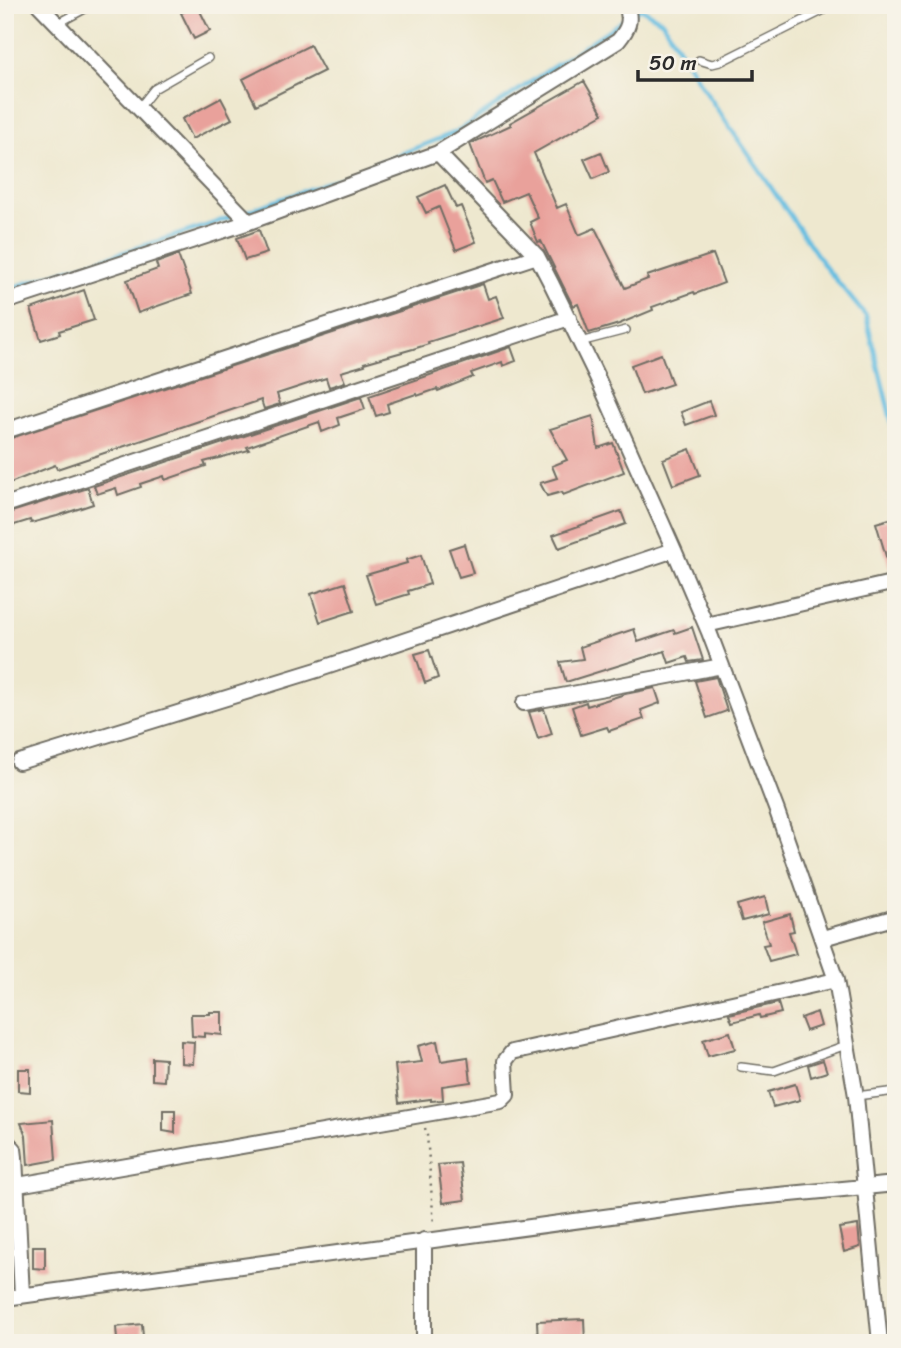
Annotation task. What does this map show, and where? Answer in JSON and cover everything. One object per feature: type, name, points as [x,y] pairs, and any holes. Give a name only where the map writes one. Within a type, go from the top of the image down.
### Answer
[{"type":"street","points":[[38,5],[249,222]]},
{"type":"street","points":[[5,302],[249,222],[439,153],[618,41],[627,29],[629,21],[626,5]]},
{"type":"street","points":[[439,153],[537,256],[569,318],[674,550],[722,666],[836,981],[856,1096],[880,1343]]},
{"type":"street","points":[[5,431],[537,256]]},
{"type":"street","points":[[5,505],[569,318]]},
{"type":"street","points":[[19,762],[317,670],[674,550]]},
{"type":"street","points":[[706,625],[896,582]]},
{"type":"street","points":[[524,704],[722,666]]},
{"type":"street","points":[[822,938],[892,918]]},
{"type":"street","points":[[18,1185],[504,1099],[507,1095],[505,1061],[509,1054],[517,1051],[836,981]]},
{"type":"street","points":[[5,1140],[14,1149],[18,1185],[22,1295]]},
{"type":"street","points":[[5,1298],[737,1199],[896,1184]]},
{"type":"street","points":[[424,1343],[429,1240]]},
{"type":"lane","points":[[56,24],[92,5]]},
{"type":"lane","points":[[699,60],[712,64],[720,62],[834,5]]},
{"type":"lane","points":[[138,109],[154,89],[208,58]]},
{"type":"lane","points":[[580,342],[626,330]]},
{"type":"lane","points":[[741,1067],[774,1070],[847,1045]]},
{"type":"lane","points":[[856,1096],[896,1091]]},
{"type":"path","points":[[422,1114],[427,1135],[429,1240]]},
{"type":"building","points":[[197,5],[210,31],[194,39],[181,13]]},
{"type":"building","points":[[310,45],[324,71],[256,105],[243,79]]},
{"type":"building","points":[[584,81],[603,114],[534,153],[557,208],[566,204],[579,235],[595,228],[625,288],[648,279],[647,276],[713,254],[724,283],[652,307],[653,310],[589,333],[578,304],[573,306],[541,241],[538,242],[530,222],[538,218],[526,192],[502,202],[492,180],[485,183],[470,144],[511,125],[510,123]]},
{"type":"building","points":[[221,98],[232,119],[192,139],[182,119]]},
{"type":"building","points":[[601,152],[609,172],[593,179],[584,159]]},
{"type":"building","points":[[445,185],[456,208],[461,206],[476,242],[456,250],[439,207],[426,213],[418,197]]},
{"type":"building","points":[[259,230],[267,253],[245,260],[237,238]]},
{"type":"building","points":[[178,255],[192,294],[138,313],[127,280],[158,269],[156,263]]},
{"type":"building","points":[[483,284],[488,299],[496,296],[504,318],[341,372],[345,382],[329,387],[326,378],[277,394],[280,404],[264,409],[261,400],[57,469],[55,465],[5,485],[5,468],[9,467],[5,456],[5,440]]},
{"type":"building","points":[[84,290],[94,320],[41,340],[31,309]]},
{"type":"building","points":[[511,347],[516,361],[503,366],[502,362],[471,373],[473,377],[438,391],[437,389],[417,396],[416,394],[387,404],[389,412],[376,416],[369,396]]},
{"type":"building","points":[[661,354],[672,384],[642,394],[631,365]]},
{"type":"building","points":[[361,397],[365,409],[338,418],[340,425],[322,432],[319,422],[247,447],[249,450],[204,462],[206,466],[165,480],[164,476],[140,484],[141,487],[118,495],[116,488],[97,494],[94,486]]},
{"type":"building","points":[[709,401],[714,415],[686,425],[681,412]]},
{"type":"building","points":[[593,416],[598,448],[613,443],[624,472],[563,495],[562,492],[547,496],[540,483],[557,478],[552,466],[567,460],[550,429]]},
{"type":"building","points":[[690,449],[700,475],[673,485],[663,459]]},
{"type":"building","points":[[88,488],[93,504],[57,516],[31,523],[30,520],[5,528],[5,514]]},
{"type":"building","points":[[621,511],[626,524],[559,548],[553,535]]},
{"type":"building","points":[[896,517],[896,573],[891,573],[876,523]]},
{"type":"building","points":[[464,544],[473,573],[459,577],[449,549]]},
{"type":"building","points":[[421,555],[430,584],[376,604],[366,575],[407,563],[406,560]]},
{"type":"building","points":[[345,583],[354,611],[320,622],[311,594]]},
{"type":"building","points":[[692,627],[703,660],[689,662],[687,657],[669,663],[665,651],[566,682],[560,662],[583,659],[580,647],[634,629],[638,642]]},
{"type":"building","points":[[429,650],[438,678],[425,683],[415,654]]},
{"type":"building","points":[[716,677],[727,711],[707,718],[695,681]]},
{"type":"building","points":[[655,688],[660,703],[641,710],[644,719],[609,731],[607,727],[581,735],[572,707],[586,702],[587,706]]},
{"type":"building","points":[[544,709],[552,734],[538,739],[529,712]]},
{"type":"building","points":[[765,897],[769,914],[742,921],[737,905]]},
{"type":"building","points":[[790,914],[794,931],[789,932],[796,954],[769,961],[763,945],[769,944],[762,922]]},
{"type":"building","points":[[778,1003],[781,1013],[760,1018],[759,1015],[732,1022],[729,1014]]},
{"type":"building","points":[[222,1012],[222,1035],[204,1033],[204,1037],[192,1036],[191,1014]]},
{"type":"building","points":[[817,1012],[821,1026],[806,1031],[801,1018]]},
{"type":"building","points":[[730,1032],[735,1049],[708,1056],[703,1040]]},
{"type":"building","points":[[181,1041],[194,1042],[193,1064],[181,1063]]},
{"type":"building","points":[[437,1041],[441,1061],[468,1057],[471,1082],[442,1086],[443,1100],[399,1103],[395,1065],[422,1062],[418,1046]]},
{"type":"building","points":[[152,1058],[165,1059],[164,1081],[152,1080]]},
{"type":"building","points":[[823,1060],[827,1072],[811,1077],[808,1065]]},
{"type":"building","points":[[18,1069],[30,1069],[30,1092],[18,1091]]},
{"type":"building","points":[[795,1084],[800,1100],[773,1107],[768,1092]]},
{"type":"building","points":[[163,1110],[175,1110],[175,1133],[163,1131]]},
{"type":"building","points":[[53,1120],[56,1160],[28,1165],[26,1136],[21,1123]]},
{"type":"building","points":[[460,1163],[465,1200],[443,1203],[438,1165]]},
{"type":"building","points":[[858,1225],[860,1247],[844,1252],[839,1228]]},
{"type":"building","points":[[33,1246],[45,1246],[45,1269],[33,1268]]},
{"type":"building","points":[[584,1319],[585,1343],[538,1343],[537,1321]]},
{"type":"building","points":[[142,1324],[143,1337],[117,1340],[116,1327]]},
{"type":"waterway","points":[[632,14],[640,8],[662,21],[701,85],[826,268],[866,316],[896,440]]},
{"type":"waterway","points":[[5,290],[206,226],[353,173],[456,132],[625,19]]}]
